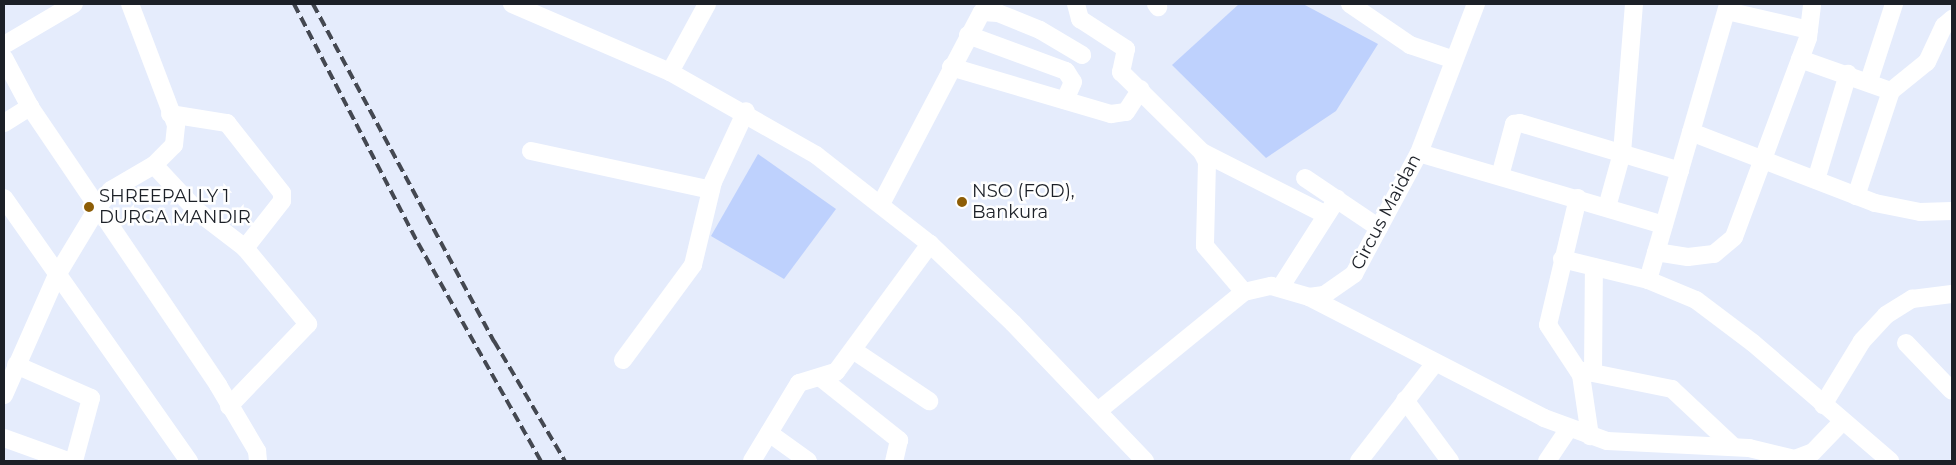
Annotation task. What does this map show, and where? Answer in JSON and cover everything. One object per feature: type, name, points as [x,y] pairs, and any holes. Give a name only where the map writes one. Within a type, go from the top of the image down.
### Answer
[{"type":"street","points":[[4,44],[74,4]]},
{"type":"street","points":[[4,394],[57,275],[98,207],[111,190],[154,165],[174,145],[177,131],[130,4]]},
{"type":"street","points":[[512,4],[670,72],[746,111],[816,155],[930,244],[1098,410],[1145,461]]},
{"type":"street","points":[[670,72],[708,4]]},
{"type":"street","points":[[1076,4],[1080,19],[1121,43],[1126,49],[1121,72],[1141,89],[1202,152],[1326,215]]},
{"type":"street","points":[[1350,4],[1410,45],[1454,60]]},
{"type":"street","name":"Circus Maidan","points":[[1309,297],[1341,287],[1354,274],[1419,153],[1476,4]]},
{"type":"street","points":[[1607,207],[1622,153],[1634,4]]},
{"type":"street","points":[[1656,252],[1688,257],[1714,254],[1727,246],[1800,59],[1809,30],[1812,4]]},
{"type":"street","points":[[1868,81],[1894,4]]},
{"type":"street","points":[[1648,280],[1728,7],[1809,30]]},
{"type":"street","points":[[881,204],[978,16],[989,10],[1040,30],[1082,55]]},
{"type":"street","points":[[1891,91],[1927,62],[1944,26],[1952,19]]},
{"type":"street","points":[[968,34],[1066,71],[1073,82],[1066,100]]},
{"type":"street","points":[[4,58],[30,107],[229,406],[257,452],[258,461]]},
{"type":"street","points":[[1800,59],[1868,81],[1891,91],[1893,96],[1856,196]]},
{"type":"street","points":[[951,67],[1120,114],[1126,112],[1141,89]]},
{"type":"street","points":[[1816,180],[1848,74]]},
{"type":"street","points":[[4,123],[30,107]]},
{"type":"street","points":[[623,360],[693,265],[712,190],[746,111]]},
{"type":"street","points":[[170,114],[227,123],[282,193],[282,201],[245,248]]},
{"type":"street","points":[[1500,176],[1514,124],[1520,123],[1680,171]]},
{"type":"street","points":[[1691,132],[1856,196],[1895,208],[1952,211]]},
{"type":"street","points":[[531,151],[712,190]]},
{"type":"street","points":[[1202,152],[1208,169],[1205,246],[1244,292]]},
{"type":"street","points":[[1419,153],[1578,198],[1664,225]]},
{"type":"street","points":[[154,165],[197,211],[245,248],[308,324],[229,406]]},
{"type":"street","points":[[1305,178],[1379,228]]},
{"type":"street","points":[[4,198],[189,461]]},
{"type":"street","points":[[1578,198],[1562,259],[1548,325],[1586,371],[1678,392],[1733,446]]},
{"type":"street","points":[[1280,288],[1336,199]]},
{"type":"street","points":[[752,461],[799,383],[805,378],[821,378],[836,372],[930,244]]},
{"type":"street","points":[[1562,259],[1648,280],[1696,300],[1722,319],[1890,461]]},
{"type":"street","points":[[1590,436],[1586,371],[1594,266]]},
{"type":"street","points":[[1098,410],[1244,292],[1271,286],[1309,297],[1434,363],[1569,428],[1590,436],[1624,444],[1733,446],[1804,457],[1842,422]]},
{"type":"street","points":[[1822,405],[1862,341],[1886,315],[1912,299],[1952,294]]},
{"type":"street","points":[[1906,343],[1952,391]]},
{"type":"street","points":[[853,350],[929,401]]},
{"type":"street","points":[[1359,461],[1434,363]]},
{"type":"street","points":[[16,365],[91,398],[74,461]]},
{"type":"street","points":[[821,378],[899,440],[894,461]]},
{"type":"street","points":[[1405,400],[1450,461]]},
{"type":"street","points":[[1547,461],[1569,428]]},
{"type":"street","points":[[769,433],[808,461]]},
{"type":"street","points":[[4,438],[68,461]]},
{"type":"water","points":[[1239,4],[1303,4],[1378,44],[1336,111],[1266,158],[1172,65]]},
{"type":"water","points":[[758,154],[836,209],[784,279],[711,236]]},
{"type":"railway","points":[[294,4],[418,243],[541,461]]},
{"type":"railway","points":[[313,4],[494,341],[565,461]]},
{"type":"place","name":"NSO (FOD), Bankura","points":[[962,202]]},
{"type":"place","name":"SHREEPALLY 1 DURGA MANDIR","points":[[89,207]]}]
